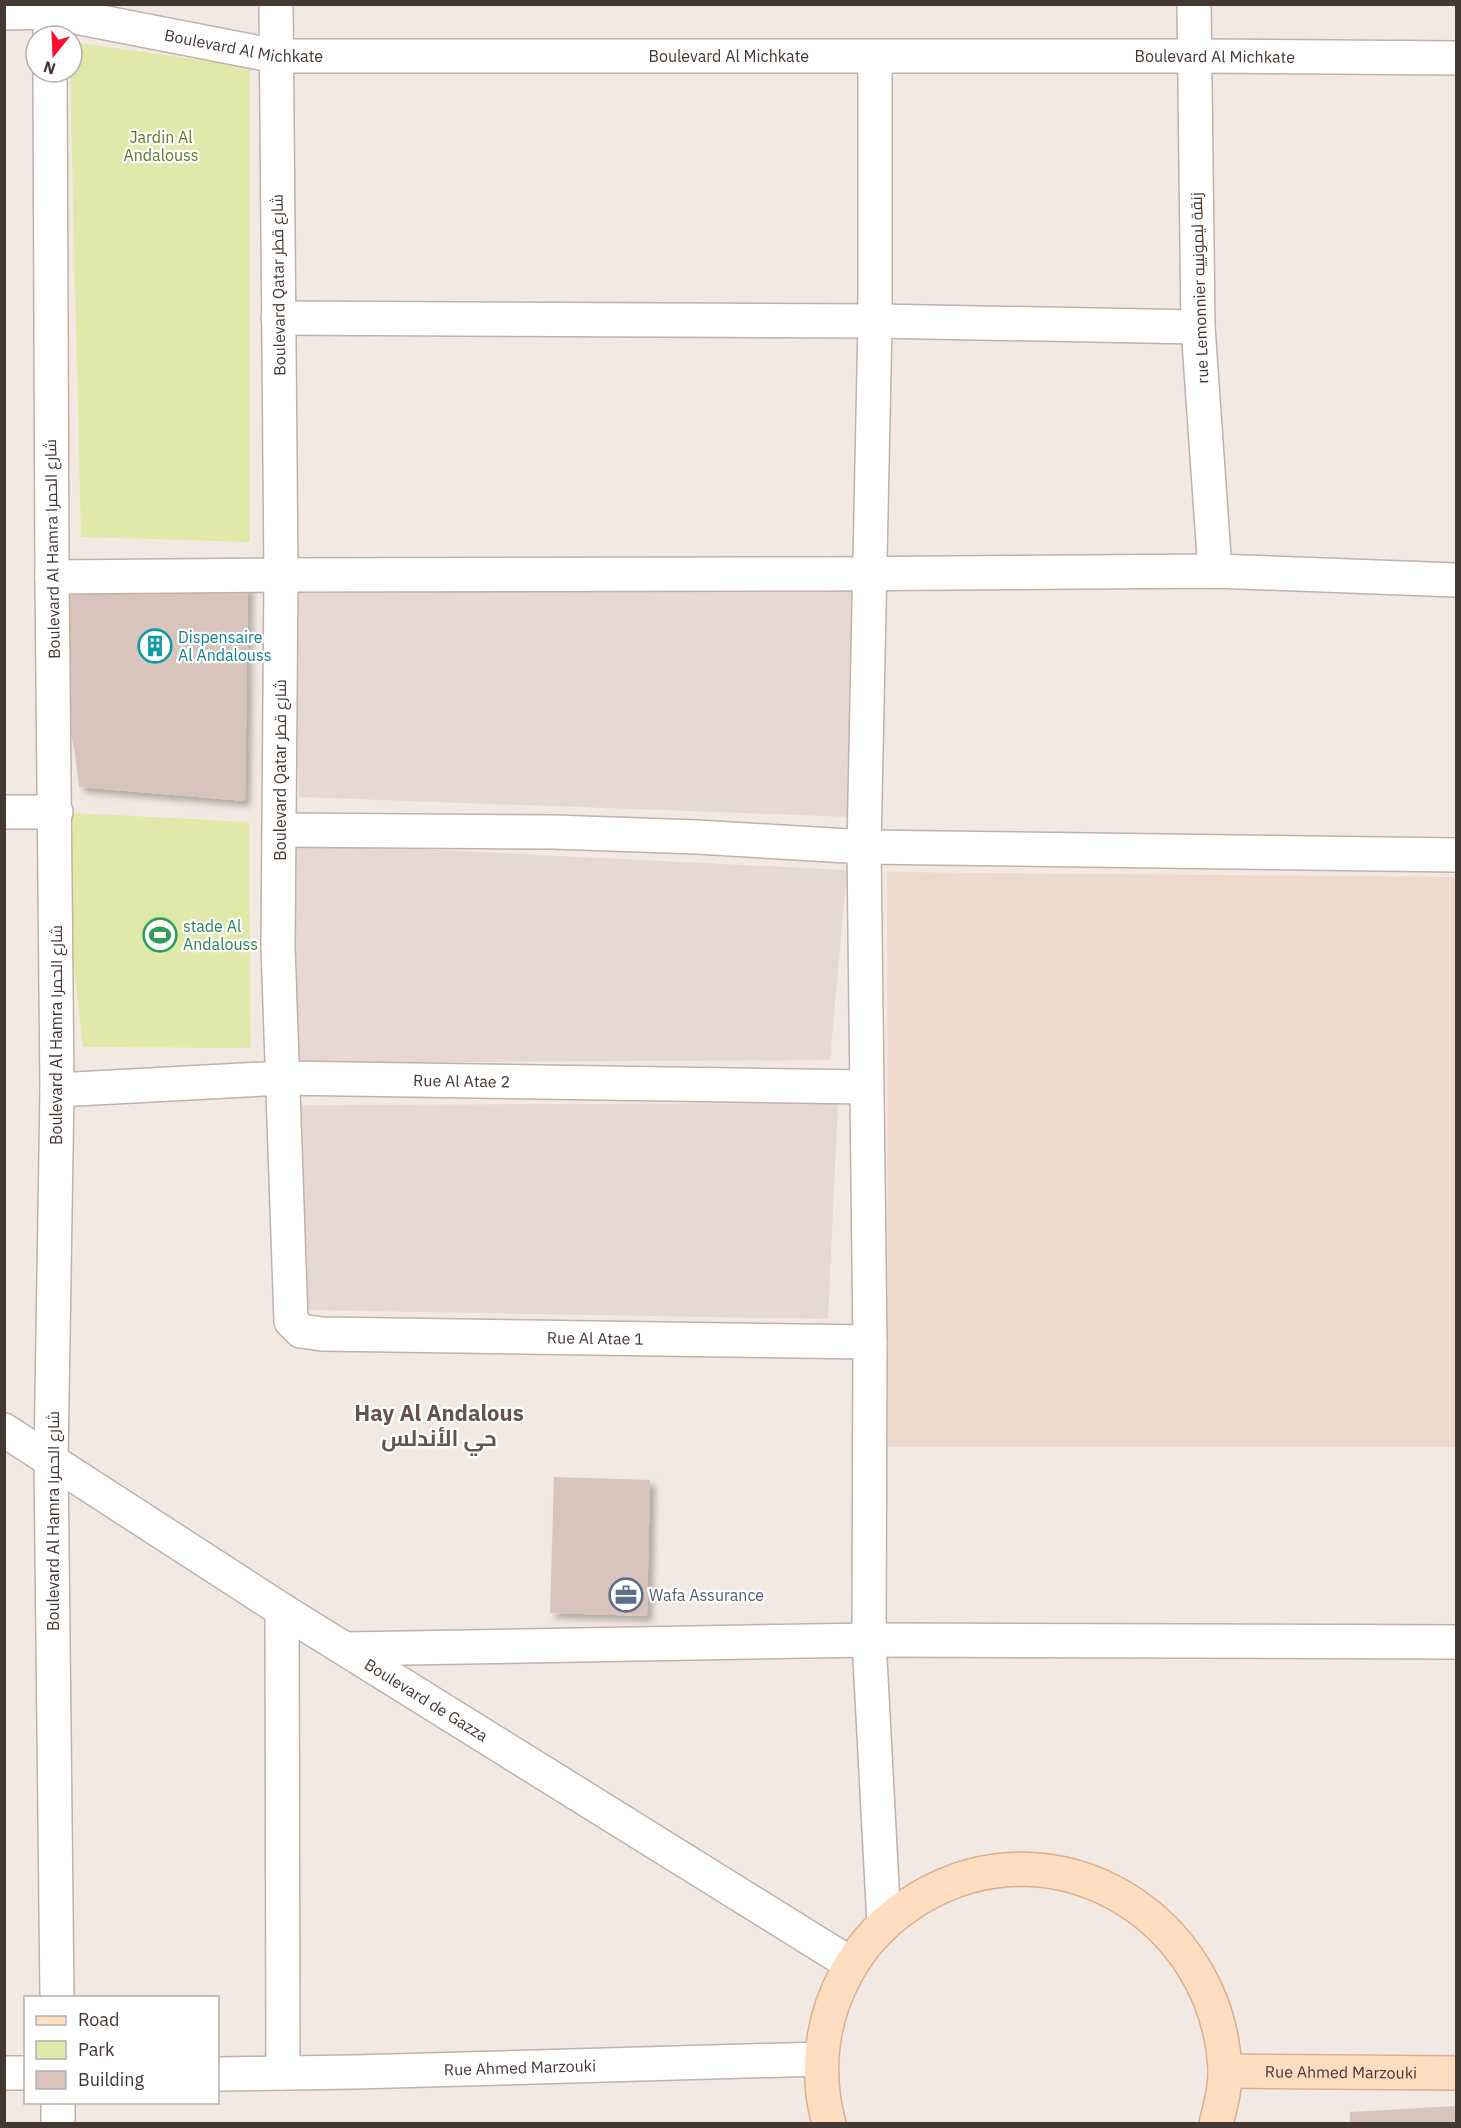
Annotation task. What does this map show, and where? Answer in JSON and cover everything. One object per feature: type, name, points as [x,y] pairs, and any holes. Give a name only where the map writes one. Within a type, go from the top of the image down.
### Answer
[{"type":"main road","points":[[829,2124],[822,2085],[821,2060],[824,2035],[830,2010],[840,1986],[851,1964],[866,1943],[884,1924],[908,1905],[934,1889],[992,1872],[1023,1869],[1053,1872],[1083,1879],[1111,1891],[1138,1906],[1161,1925],[1182,1948],[1211,2001],[1220,2030],[1225,2072],[1216,2124]]},
{"type":"main road","name":"Rue Ahmed Marzouki","points":[[1225,2072],[1456,2073]]},
{"type":"street","name":"Boulevard Qatar شارع قطر","points":[[276,4],[281,575],[278,946],[282,1078],[291,1321],[301,1331],[322,1334]]},
{"type":"street","name":"rue Lemonnier زنقة ليمونييه","points":[[1194,4],[1198,327],[1215,571]]},
{"type":"street","name":"Boulevard Al Michkate","points":[[4,13],[50,18],[276,56],[1456,58]]},
{"type":"street","points":[[875,57],[875,321],[864,848],[870,1342],[869,1640],[884,1924]]},
{"type":"street","name":"Boulevard Al Hamra شارع الحمرا","points":[[50,84],[57,1090],[23,1447],[57,1996]]},
{"type":"street","points":[[278,318],[875,321],[1198,327]]},
{"type":"street","points":[[52,577],[1215,571],[1456,580]]},
{"type":"street","points":[[4,812],[56,812]]},
{"type":"street","points":[[280,830],[566,832],[697,837],[864,848],[1456,855]]},
{"type":"street","name":"Rue Al Atae 2","points":[[57,1090],[282,1078],[866,1087]]},
{"type":"street","name":"Rue Al Atae 1","points":[[322,1334],[870,1342]]},
{"type":"street","name":"Boulevard de Gazza","points":[[23,1447],[851,1964]]},
{"type":"street","points":[[282,1610],[283,2073]]},
{"type":"street","points":[[347,1649],[869,1640],[1456,1642]]},
{"type":"street","name":"Rue Ahmed Marzouki","points":[[219,2074],[354,2073],[821,2060]]},
{"type":"street","points":[[4,2073],[24,2073]]},
{"type":"street","points":[[58,2104],[58,2124]]},
{"type":"shaded area","points":[[295,586],[852,588],[852,817],[299,797]]},
{"type":"shaded area","points":[[294,843],[847,870],[830,1060],[297,1063]]},
{"type":"shaded area","points":[[887,872],[1456,877],[1456,1447],[888,1447]]},
{"type":"shaded area","points":[[838,1103],[828,1319],[301,1310],[301,1105]]},
{"type":"green space","name":"Jardin Al Andalouss","points":[[84,44],[250,67],[250,542],[81,537],[70,84],[84,84]]},
{"type":"green space","name":"stade Al Andalouss","points":[[56,812],[249,822],[251,1048],[83,1047]]},
{"type":"building","name":"Dispensaire Al Andalouss","points":[[62,585],[248,585],[245,801],[79,787],[75,753],[65,708]]},
{"type":"building","points":[[554,1477],[650,1480],[647,1616],[550,1613]]},
{"type":"building","points":[[1456,2106],[1456,2124],[1350,2124],[1350,2112]]},
{"type":"place","name":"Dispensaire Al Andalouss","points":[[155,646]]},
{"type":"place","name":"stade Al Andalouss","points":[[160,935]]},
{"type":"place","name":"Wafa Assurance","points":[[626,1595]]},
{"type":"district","name":"Hay Al Andalous حي الأندلس","points":[[439,1426]]}]
